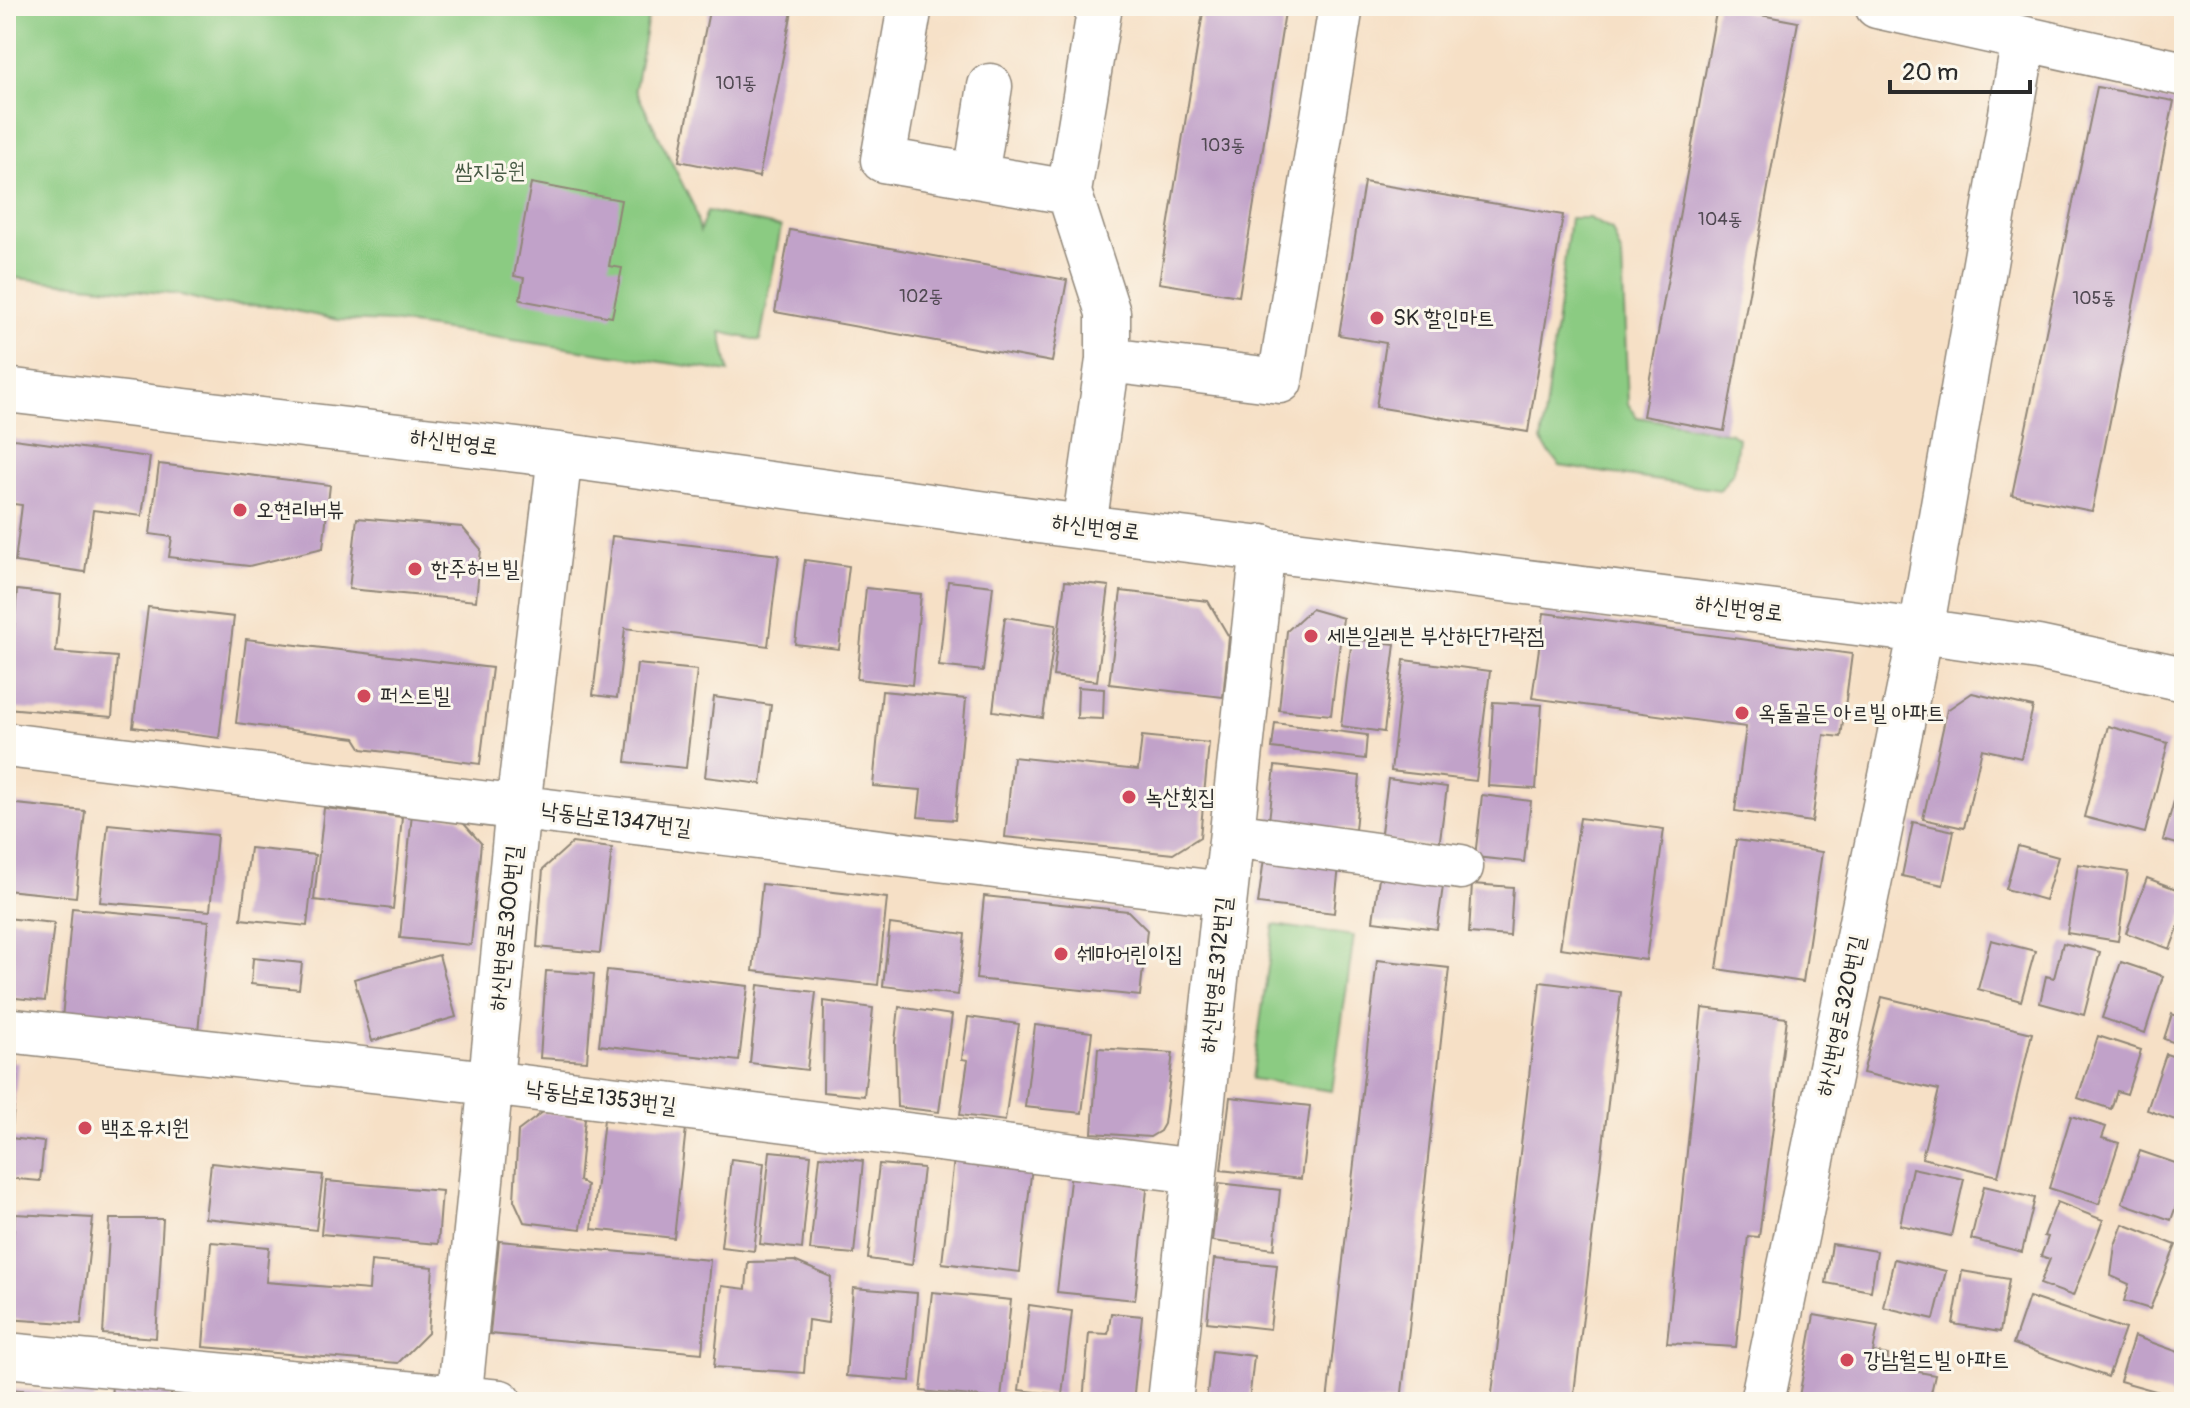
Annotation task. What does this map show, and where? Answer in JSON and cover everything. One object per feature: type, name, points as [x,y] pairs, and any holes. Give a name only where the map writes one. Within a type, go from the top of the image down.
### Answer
[{"type":"street","points":[[910,6],[883,160],[1069,192]]},
{"type":"street","points":[[1084,526],[1108,360],[1108,313],[1069,192],[1100,6]]},
{"type":"street","points":[[1108,360],[1280,381],[1341,6]]},
{"type":"street","points":[[1877,6],[2184,74]]},
{"type":"street","name":"하신번영로320번길","points":[[1762,1402],[1921,631],[2024,39]]},
{"type":"street","points":[[976,176],[990,86]]},
{"type":"street","name":"하신번영로","points":[[6,390],[560,455],[1084,526],[1921,631],[2038,648],[2184,679]]},
{"type":"street","name":"하신번영로300번길","points":[[473,1401],[490,1083],[518,807],[560,455]]},
{"type":"street","name":"하신번영로312번길","points":[[1170,1402],[1263,547]]},
{"type":"street","name":"낙동남로1347번길","points":[[6,745],[1225,894]]},
{"type":"street","points":[[1232,835],[1461,867]]},
{"type":"street","name":"낙동남로1353번길","points":[[6,1030],[490,1083],[1195,1171]]},
{"type":"street","points":[[6,1355],[473,1401]]},
{"type":"green space","name":"쌈지공원","points":[[16,6],[650,6],[635,89],[694,207],[700,231],[707,211],[781,227],[760,341],[721,332],[729,372],[391,322],[338,320],[272,306],[215,304],[181,295],[6,277],[6,14]]},
{"type":"green space","points":[[1570,218],[1589,218],[1612,230],[1622,257],[1628,404],[1637,417],[1731,433],[1738,438],[1734,471],[1720,490],[1560,466],[1541,442]]},
{"type":"green space","points":[[1274,925],[1354,936],[1332,1091],[1252,1079]]},
{"type":"building","points":[[710,6],[793,6],[759,177],[679,161]]},
{"type":"building","points":[[1204,6],[1286,6],[1239,296],[1159,283]]},
{"type":"building","points":[[1717,7],[1798,22],[1724,431],[1643,416]]},
{"type":"building","points":[[2097,87],[2174,101],[2092,511],[2012,495]]},
{"type":"building","points":[[6,167],[15,183],[6,202]]},
{"type":"building","points":[[1364,182],[1563,215],[1528,432],[1376,407],[1386,343],[1339,335]]},
{"type":"building","points":[[531,183],[621,200],[609,266],[622,268],[612,317],[520,300],[524,278],[514,276]]},
{"type":"building","points":[[790,230],[1067,280],[1052,362],[775,312]]},
{"type":"building","points":[[6,438],[150,457],[142,516],[93,510],[85,572],[15,562],[22,505],[6,503]]},
{"type":"building","name":"오현리버뷰","points":[[159,464],[330,485],[323,548],[249,566],[169,557],[172,537],[150,534]]},
{"type":"building","name":"한주허브빌","points":[[357,518],[462,527],[481,549],[476,601],[349,589]]},
{"type":"building","points":[[612,536],[779,555],[768,646],[625,628],[617,698],[593,695]]},
{"type":"building","points":[[805,560],[849,566],[839,649],[795,644]]},
{"type":"building","points":[[948,581],[993,586],[983,671],[939,666]]},
{"type":"building","points":[[1065,581],[1109,586],[1097,681],[1053,676]]},
{"type":"building","points":[[866,588],[921,594],[912,685],[857,679]]},
{"type":"building","points":[[17,590],[61,595],[56,652],[117,657],[112,717],[6,708],[6,653],[12,654]]},
{"type":"building","points":[[1121,591],[1208,601],[1229,637],[1223,697],[1109,684]]},
{"type":"building","points":[[148,607],[234,617],[219,738],[133,727]]},
{"type":"building","points":[[1311,609],[1343,618],[1331,715],[1279,710],[1287,631]]},
{"type":"building","name":"옥돌골든 아르빌 아파트","points":[[1544,613],[1852,654],[1841,737],[1824,735],[1812,822],[1735,811],[1746,727],[1532,698]]},
{"type":"building","points":[[1005,617],[1056,625],[1043,718],[993,711]]},
{"type":"building","name":"퍼스트빌","points":[[246,639],[492,668],[480,764],[362,749],[355,738],[236,723]]},
{"type":"building","points":[[1352,639],[1395,644],[1384,732],[1341,726]]},
{"type":"building","points":[[1404,660],[1490,671],[1476,781],[1391,771]]},
{"type":"building","points":[[637,664],[697,670],[686,768],[626,762]]},
{"type":"building","points":[[1078,687],[1104,689],[1103,719],[1077,718]]},
{"type":"building","points":[[882,691],[966,699],[955,820],[918,817],[921,790],[873,786]]},
{"type":"building","points":[[1972,693],[2033,707],[2021,758],[1982,749],[1964,828],[1923,819],[1947,710]]},
{"type":"building","points":[[714,697],[771,705],[761,784],[705,777]]},
{"type":"building","points":[[1493,702],[1542,705],[1536,789],[1488,786]]},
{"type":"building","points":[[1275,723],[1367,735],[1365,759],[1272,748]]},
{"type":"building","points":[[2108,726],[2168,743],[2145,833],[2084,817]]},
{"type":"building","points":[[1142,736],[1209,743],[1200,837],[1173,854],[1005,837],[1013,757],[1138,770]]},
{"type":"building","points":[[1275,766],[1360,776],[1355,830],[1269,821]]},
{"type":"building","points":[[2184,766],[2184,846],[2163,840]]},
{"type":"building","points":[[1388,779],[1447,787],[1439,847],[1380,840]]},
{"type":"building","points":[[1482,795],[1531,801],[1524,862],[1475,857]]},
{"type":"building","points":[[6,803],[85,811],[76,897],[6,890]]},
{"type":"building","points":[[324,808],[402,817],[393,909],[314,900]]},
{"type":"building","points":[[412,813],[458,817],[481,843],[471,945],[400,938]]},
{"type":"building","points":[[1580,818],[1664,829],[1646,960],[1560,948]]},
{"type":"building","points":[[1913,822],[1954,831],[1943,885],[1902,876]]},
{"type":"building","points":[[108,824],[217,835],[210,911],[100,902]]},
{"type":"building","points":[[1736,840],[1822,852],[1803,982],[1717,969]]},
{"type":"building","points":[[572,843],[612,848],[600,953],[537,947],[543,869]]},
{"type":"building","points":[[2018,846],[2058,857],[2045,900],[2006,889]]},
{"type":"building","points":[[250,848],[315,855],[307,926],[241,919]]},
{"type":"building","points":[[1264,858],[1339,866],[1334,913],[1258,904]]},
{"type":"building","points":[[2078,864],[2128,872],[2118,941],[2067,933]]},
{"type":"building","points":[[1380,870],[1444,879],[1437,929],[1373,921]]},
{"type":"building","points":[[2147,878],[2184,892],[2184,912],[2170,949],[2126,933]]},
{"type":"building","points":[[762,884],[887,898],[878,985],[753,971]]},
{"type":"building","points":[[1472,884],[1513,887],[1510,936],[1469,933]]},
{"type":"building","name":"쉐마어린이집","points":[[984,896],[1128,911],[1147,930],[1140,996],[976,979]]},
{"type":"building","points":[[72,908],[209,921],[198,1032],[62,1019]]},
{"type":"building","points":[[6,918],[54,923],[45,1001],[6,997]]},
{"type":"building","points":[[890,924],[965,934],[958,995],[883,986]]},
{"type":"building","points":[[1991,940],[2035,951],[2021,1001],[1978,989]]},
{"type":"building","points":[[2063,943],[2100,952],[2084,1015],[2040,1003],[2046,976],[2054,978]]},
{"type":"building","points":[[439,955],[456,1017],[372,1041],[354,979]]},
{"type":"building","points":[[253,958],[302,963],[299,989],[251,984]]},
{"type":"building","points":[[1377,960],[1449,968],[1401,1402],[1327,1402]]},
{"type":"building","points":[[2121,962],[2163,976],[2145,1033],[2102,1018]]},
{"type":"building","points":[[607,970],[748,986],[739,1061],[599,1045]]},
{"type":"building","points":[[546,971],[594,974],[587,1061],[540,1058]]},
{"type":"building","points":[[1540,982],[1621,992],[1573,1402],[1491,1402]]},
{"type":"building","points":[[758,985],[816,992],[807,1070],[750,1063]]},
{"type":"building","points":[[1882,997],[2032,1033],[1998,1176],[1922,1158],[1939,1090],[1863,1073]]},
{"type":"building","points":[[824,1001],[873,1008],[864,1096],[823,1092]]},
{"type":"building","points":[[2184,1006],[2184,1046],[2164,1039],[2172,1014],[2180,1017]]},
{"type":"building","points":[[899,1007],[952,1015],[939,1112],[897,1107],[895,1042]]},
{"type":"building","points":[[1702,1008],[1787,1018],[1759,1237],[1748,1236],[1736,1347],[1667,1343]]},
{"type":"building","points":[[968,1017],[1019,1024],[1005,1121],[960,1115],[968,1060],[962,1059]]},
{"type":"building","points":[[1035,1025],[1092,1032],[1082,1113],[1025,1107]]},
{"type":"building","points":[[2098,1036],[2141,1050],[2127,1094],[2117,1091],[2111,1109],[2078,1098]]},
{"type":"building","points":[[1098,1048],[1173,1053],[1164,1124],[1160,1131],[1150,1137],[1092,1133]]},
{"type":"building","points":[[2166,1054],[2184,1060],[2184,1123],[2147,1110]]},
{"type":"building","points":[[6,1061],[18,1062],[11,1138],[44,1142],[40,1181],[6,1178]]},
{"type":"building","points":[[1230,1097],[1310,1106],[1301,1179],[1221,1170]]},
{"type":"building","points":[[543,1112],[585,1118],[579,1181],[587,1185],[581,1229],[524,1222],[514,1200],[518,1131]]},
{"type":"building","points":[[2071,1116],[2106,1127],[2102,1138],[2119,1143],[2099,1204],[2049,1188]]},
{"type":"building","points":[[604,1119],[686,1128],[674,1238],[592,1229]]},
{"type":"building","points":[[770,1151],[811,1155],[802,1249],[760,1244]]},
{"type":"building","points":[[2140,1151],[2184,1166],[2184,1184],[2171,1220],[2122,1203]]},
{"type":"building","points":[[820,1156],[863,1161],[854,1254],[810,1250]]},
{"type":"building","points":[[731,1159],[764,1163],[754,1251],[721,1247]]},
{"type":"building","points":[[954,1159],[1032,1166],[1020,1272],[942,1263]]},
{"type":"building","points":[[211,1163],[323,1175],[316,1230],[205,1218]]},
{"type":"building","points":[[879,1164],[923,1168],[912,1265],[868,1259]]},
{"type":"building","points":[[1912,1168],[1964,1179],[1951,1236],[1900,1225]]},
{"type":"building","points":[[1071,1172],[1135,1179],[1147,1190],[1135,1300],[1057,1292]]},
{"type":"building","points":[[326,1181],[442,1191],[438,1244],[321,1234]]},
{"type":"building","points":[[1219,1183],[1280,1190],[1274,1249],[1212,1241]]},
{"type":"building","points":[[1984,1186],[2035,1198],[2022,1252],[1971,1239]]},
{"type":"building","points":[[2057,1202],[2103,1220],[2073,1296],[2040,1284],[2050,1259],[2041,1256],[2048,1237],[2044,1236]]},
{"type":"building","points":[[15,1214],[93,1218],[81,1324],[6,1319]]},
{"type":"building","points":[[110,1219],[163,1219],[156,1338],[103,1334]]},
{"type":"building","points":[[2123,1224],[2176,1245],[2150,1309],[2124,1301],[2129,1284],[2111,1276],[2115,1245]]},
{"type":"building","points":[[499,1241],[710,1260],[702,1353],[490,1334]]},
{"type":"building","points":[[211,1242],[269,1247],[266,1282],[369,1290],[371,1261],[433,1267],[428,1333],[398,1363],[203,1347]]},
{"type":"building","points":[[1832,1244],[1877,1251],[1871,1291],[1826,1283]]},
{"type":"building","points":[[1214,1259],[1277,1265],[1270,1329],[1207,1322]]},
{"type":"building","points":[[1894,1259],[1946,1271],[1934,1319],[1883,1307]]},
{"type":"building","points":[[794,1261],[831,1277],[828,1323],[808,1320],[804,1373],[714,1367],[722,1286],[746,1289],[748,1262]]},
{"type":"building","points":[[1962,1271],[2009,1279],[2000,1332],[1953,1324]]},
{"type":"building","points":[[853,1288],[917,1293],[910,1381],[846,1376]]},
{"type":"building","points":[[932,1292],[1011,1300],[1001,1399],[921,1391]]},
{"type":"building","points":[[2029,1297],[2125,1329],[2108,1377],[2013,1344]]},
{"type":"building","points":[[1029,1305],[1072,1311],[1062,1395],[1019,1390]]},
{"type":"building","points":[[1111,1313],[1142,1316],[1133,1402],[1083,1402],[1089,1333],[1108,1334]]},
{"type":"building","name":"강남월드빌 아파트","points":[[1814,1315],[1878,1326],[1873,1352],[1888,1355],[1887,1366],[1935,1375],[1929,1402],[1798,1402]]},
{"type":"building","points":[[2134,1336],[2184,1354],[2184,1399],[2120,1381]]},
{"type":"building","points":[[1212,1351],[1254,1356],[1249,1402],[1206,1402]]},
{"type":"building","points":[[112,1383],[172,1389],[170,1402],[111,1402]]},
{"type":"building","points":[[6,1389],[95,1395],[94,1402],[6,1402]]},
{"type":"place","name":"SK 할인마트","points":[[1377,318]]},
{"type":"place","name":"오현리버뷰","points":[[240,510]]},
{"type":"place","name":"한주허브빌","points":[[415,569]]},
{"type":"place","name":"세븐일레븐 부산하단가락점","points":[[1311,636]]},
{"type":"place","name":"퍼스트빌","points":[[364,696]]},
{"type":"place","name":"옥돌골든 아르빌 아파트","points":[[1742,713]]},
{"type":"place","name":"녹산횟집","points":[[1129,797]]},
{"type":"place","name":"쉐마어린이집","points":[[1061,954]]},
{"type":"place","name":"백조유치원","points":[[85,1128]]},
{"type":"place","name":"강남월드빌 아파트","points":[[1847,1360]]}]
